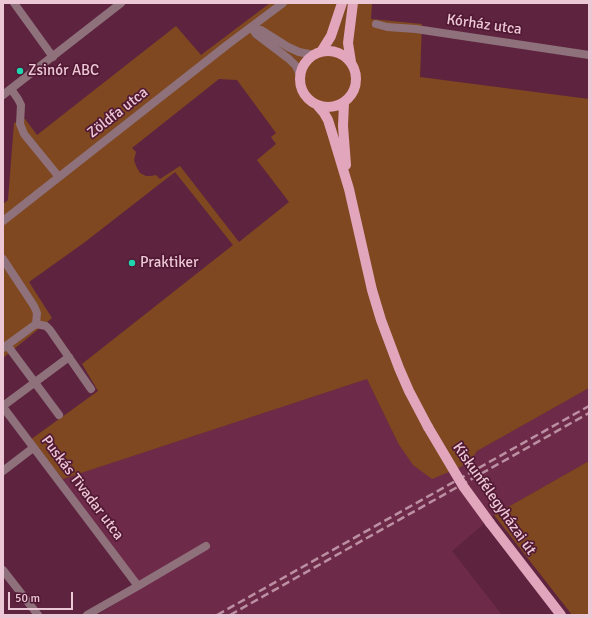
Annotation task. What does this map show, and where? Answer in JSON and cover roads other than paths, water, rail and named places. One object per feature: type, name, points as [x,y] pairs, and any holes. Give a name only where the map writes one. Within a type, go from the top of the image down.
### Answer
[{"type":"main road","points":[[318,54],[332,36],[342,3]]},
{"type":"main road","points":[[351,62],[338,52],[329,51],[318,54],[309,59],[300,75],[300,84],[304,94],[318,106],[331,108],[344,103],[353,93],[356,83],[356,73],[351,62],[348,42],[353,3]]},
{"type":"main road","name":"Kiskunfélegyházai út","points":[[344,103],[343,126],[349,189]]},
{"type":"main road","name":"Kiskunfélegyházai út","points":[[318,106],[328,120],[349,189],[372,290],[381,320],[409,390],[428,427],[463,486],[561,615]]},
{"type":"street","points":[[14,3],[53,57]]},
{"type":"street","points":[[3,95],[121,3]]},
{"type":"street","name":"Zöldfa utca","points":[[3,221],[283,3]]},
{"type":"street","name":"Kórház utca","points":[[376,24],[387,27],[416,29],[589,54]]},
{"type":"street","points":[[251,27],[261,30],[288,48],[299,52],[318,54]]},
{"type":"street","points":[[251,27],[256,34],[289,59],[296,66],[300,75]]},
{"type":"street","points":[[11,89],[21,105],[20,124],[24,134],[59,177]]},
{"type":"street","points":[[3,258],[34,306],[37,313],[36,324]]},
{"type":"street","points":[[59,415],[5,346],[36,324],[46,326],[92,389]]},
{"type":"street","points":[[3,407],[34,382],[69,357]]},
{"type":"street","name":"Puskás Tivadar utca","points":[[3,407],[138,586]]},
{"type":"street","points":[[3,471],[33,448]]},
{"type":"street","points":[[87,615],[206,546]]},
{"type":"street","points":[[3,570],[38,615]]},
{"type":"railway","points":[[217,615],[589,406]]},
{"type":"railway","points":[[230,615],[589,413]]},
{"type":"place","name":"Zsinór ABC","points":[[20,71]]},
{"type":"place","name":"Praktiker","points":[[132,263]]}]
